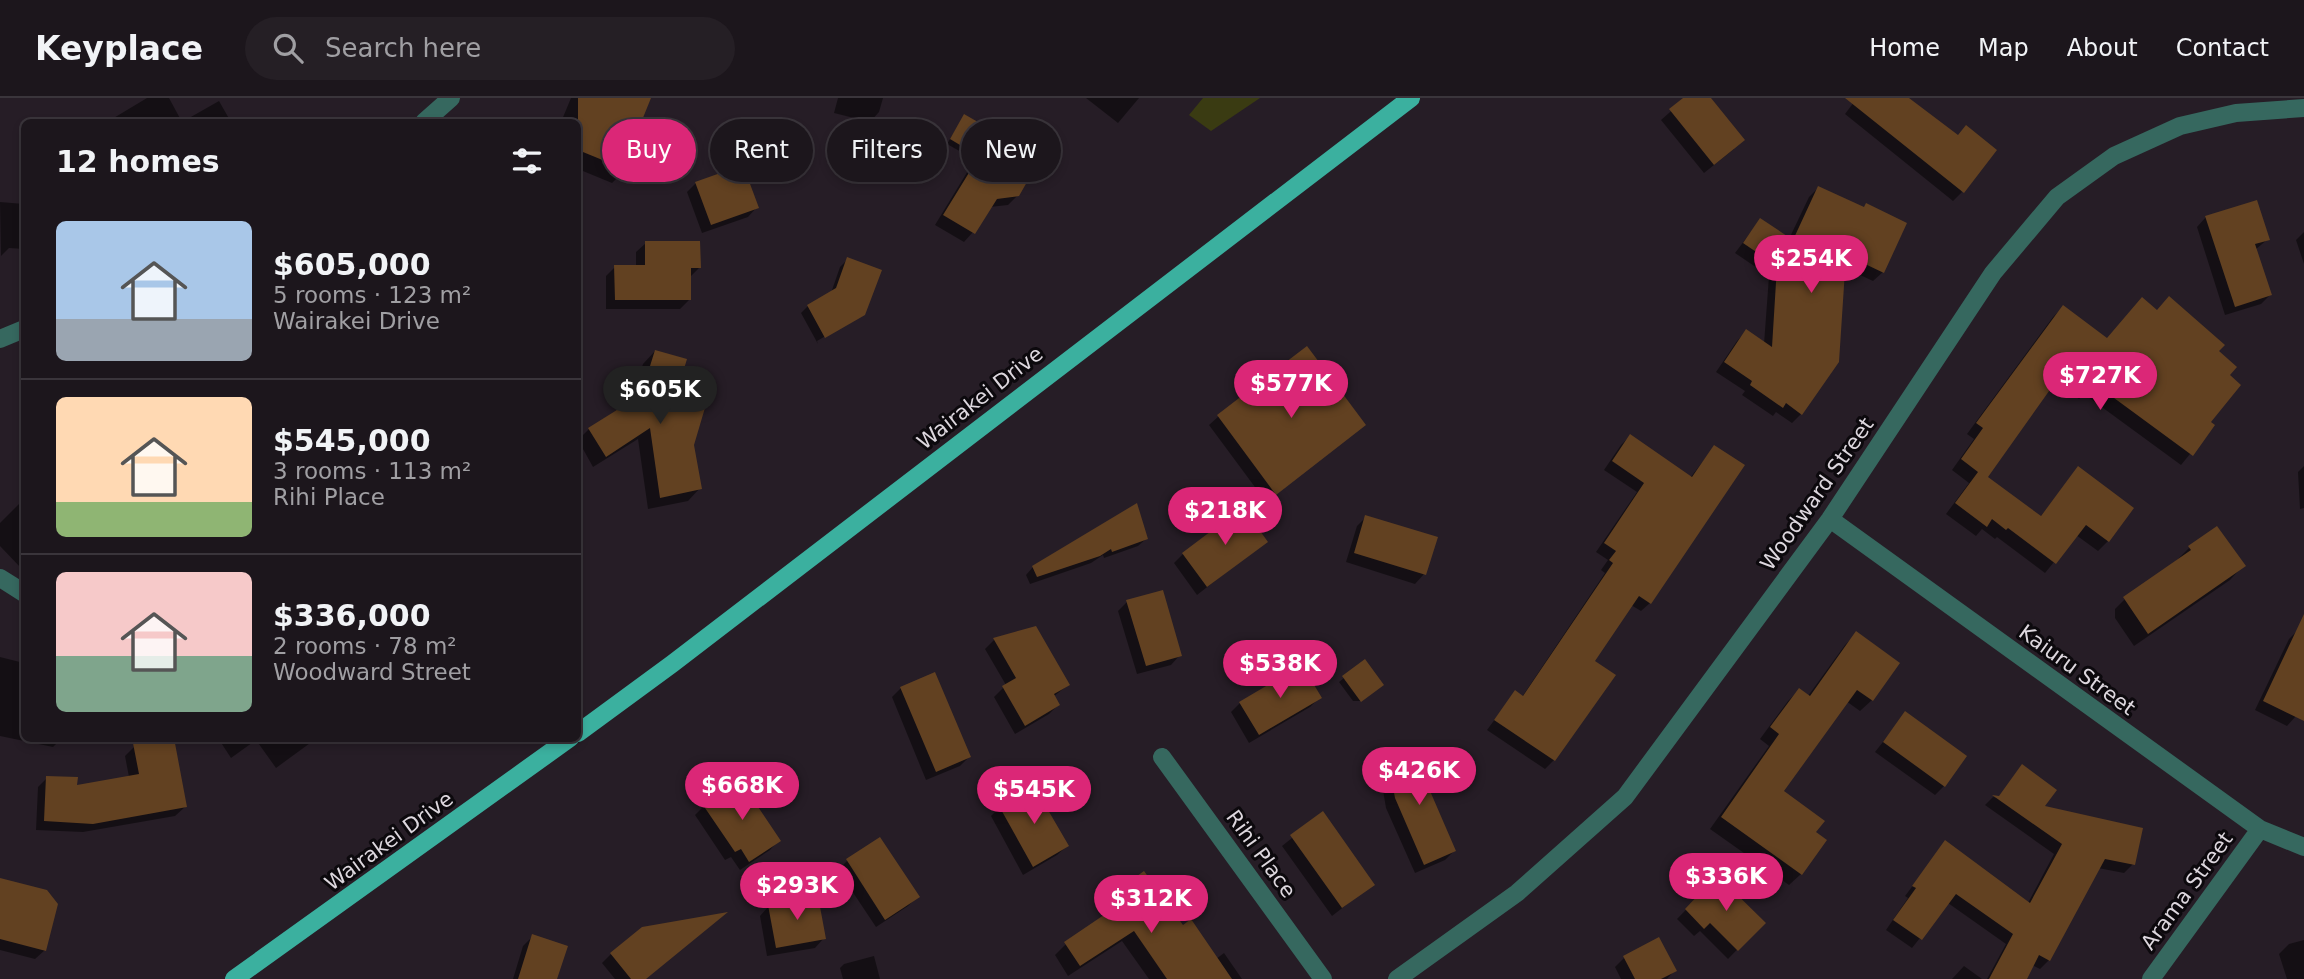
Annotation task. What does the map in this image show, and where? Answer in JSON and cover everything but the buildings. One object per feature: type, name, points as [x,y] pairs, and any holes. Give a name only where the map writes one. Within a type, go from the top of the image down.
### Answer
[{"type":"main road","name":"Wairakei Drive","points":[[581,731],[1411,98]]},
{"type":"main road","name":"Wairakei Drive","points":[[239,977],[564,742]]},
{"type":"street","points":[[427,119],[451,98]]},
{"type":"street","name":"Woodward Street","points":[[1397,979],[1517,893],[1625,797],[1830,519],[1993,273],[2057,197],[2113,156],[2180,126],[2236,113],[2304,107]]},
{"type":"street","points":[[0,339],[21,330]]},
{"type":"street","name":"Kaiuru Street","points":[[1830,519],[2260,829],[2304,847]]},
{"type":"street","points":[[0,578],[21,591]]},
{"type":"street","name":"Rihi Place","points":[[1162,757],[1323,979]]},
{"type":"street","name":"Arama Street","points":[[2151,979],[2260,829]]},
{"type":"shaded area","points":[[1203,98],[1260,98],[1211,131],[1189,115]]}]
